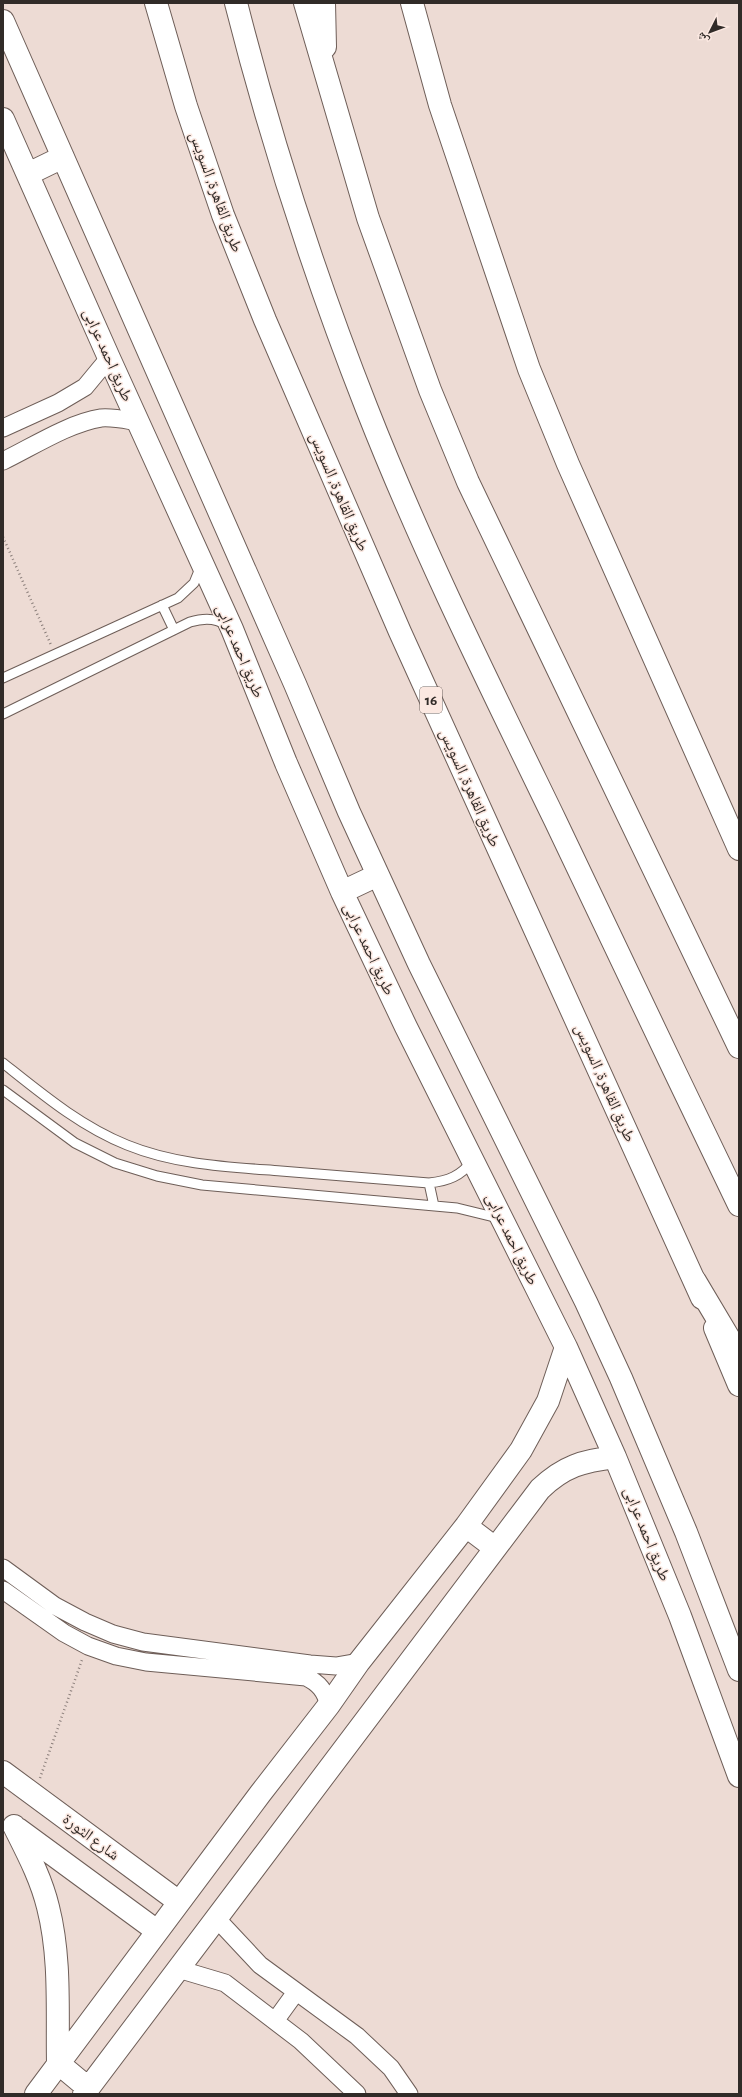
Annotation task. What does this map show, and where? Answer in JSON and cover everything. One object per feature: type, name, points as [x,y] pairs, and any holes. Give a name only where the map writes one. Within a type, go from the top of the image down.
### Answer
[{"type":"main road","name":"طريق القاهرة, السويس","points":[[156,3],[186,106],[221,208],[264,320],[403,639],[695,1281],[739,1385]]},
{"type":"main road","points":[[236,3],[265,108],[312,260],[367,410],[426,549],[483,672],[739,1205]]},
{"type":"main road","points":[[305,3],[368,218],[430,390],[468,482],[505,562],[739,1047]]},
{"type":"main road","points":[[324,3],[324,70]]},
{"type":"main road","points":[[412,3],[440,105],[529,369],[568,464],[739,849]]},
{"type":"main road","points":[[3,21],[378,875],[419,964],[586,1302],[621,1378],[686,1532],[739,1670]]},
{"type":"main road","name":"طريق احمد عرابى","points":[[3,118],[109,358],[232,629],[286,763],[342,892],[406,1027],[566,1347],[615,1457],[680,1616],[739,1776]]},
{"type":"main road","points":[[28,174],[63,158]]},
{"type":"main road","points":[[342,892],[378,875]]},
{"type":"main road","points":[[695,1281],[739,1355]]},
{"type":"main road","points":[[36,2094],[157,1931],[329,1705],[359,1662],[466,1526],[521,1450],[540,1418],[556,1384],[566,1347]]},
{"type":"main road","points":[[8,1821],[34,1865],[48,1907],[56,1951],[58,2063],[86,2091],[540,1489],[565,1469],[580,1463],[615,1457]]},
{"type":"main road","points":[[466,1526],[495,1548]]},
{"type":"main road","name":"شارع الثورة","points":[[3,1772],[179,1902]]},
{"type":"main road","points":[[8,1821],[157,1931]]},
{"type":"street","points":[[3,428],[58,403],[85,387],[109,358]]},
{"type":"street","points":[[58,403],[70,428]]},
{"type":"street","points":[[3,462],[70,428],[101,418],[120,418],[138,422]]},
{"type":"street","points":[[3,1568],[55,1606],[85,1622],[113,1634],[143,1642],[324,1665],[336,1666],[359,1662]]},
{"type":"street","points":[[3,1590],[59,1630],[88,1646],[116,1656],[146,1662],[306,1677],[324,1690],[329,1705]]},
{"type":"street","points":[[216,1918],[260,1965],[356,2036],[391,2068],[410,2094]]},
{"type":"street","points":[[178,1969],[225,1983],[301,2041],[357,2094]]},
{"type":"street","points":[[275,2021],[296,1992]]},
{"type":"lane","points":[[3,678],[178,598],[187,592],[194,584],[202,563]]},
{"type":"lane","points":[[162,605],[174,630]]},
{"type":"lane","points":[[3,714],[174,630],[201,619],[212,619],[223,622],[232,629]]},
{"type":"lane","points":[[3,1063],[53,1103],[88,1126],[127,1144],[167,1158],[209,1166],[429,1183],[443,1182],[455,1177],[466,1169],[473,1160]]},
{"type":"lane","points":[[3,1090],[75,1143],[115,1163],[157,1176],[202,1184],[465,1209],[502,1219]]},
{"type":"lane","points":[[429,1183],[434,1206]]},
{"type":"path","points":[[3,537],[55,654]]},
{"type":"path","points":[[34,1795],[88,1646]]}]
